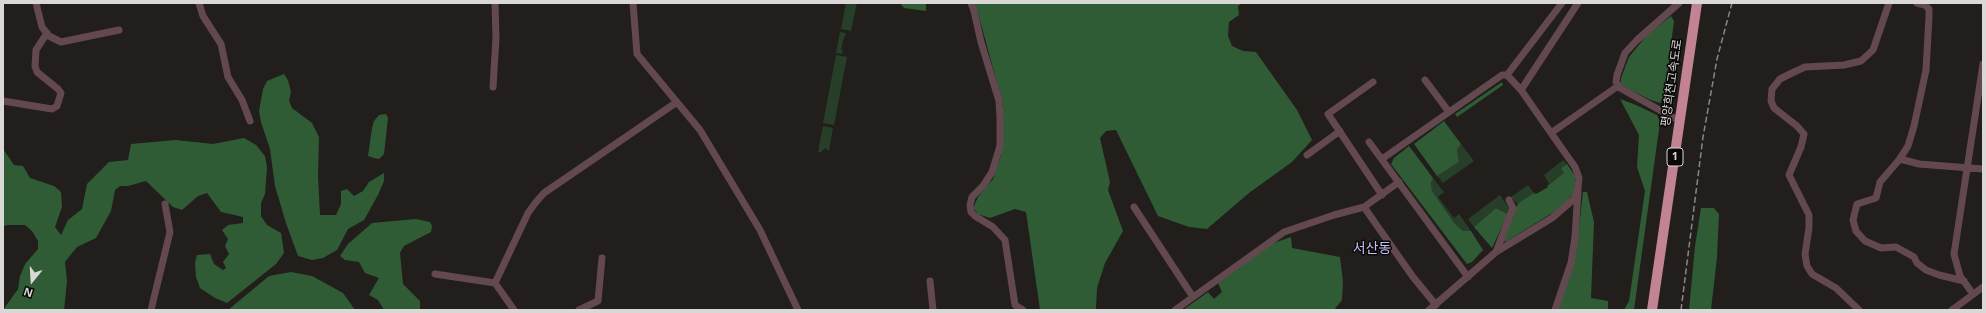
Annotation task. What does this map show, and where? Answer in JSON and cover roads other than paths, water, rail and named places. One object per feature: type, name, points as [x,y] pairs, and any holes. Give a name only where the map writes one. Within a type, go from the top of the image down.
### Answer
[{"type":"highway","name":"평양희천고속도로","points":[[1648,310],[1690,3]]},
{"type":"highway","name":"평양희천고속도로","points":[[1652,310],[1697,3]]},
{"type":"street","points":[[36,3],[42,27],[54,40],[67,42],[119,30]]},
{"type":"street","points":[[199,3],[203,16],[221,44],[228,77],[242,100],[250,121]]},
{"type":"street","points":[[493,87],[496,3]]},
{"type":"street","points":[[633,3],[637,54],[700,130],[760,230],[798,310]]},
{"type":"street","points":[[971,3],[999,101],[1000,146],[992,172],[983,186],[972,197],[970,205],[972,212],[976,216],[993,227],[1005,240],[1015,306],[1023,310]]},
{"type":"street","points":[[1382,159],[1502,75],[1507,75],[1562,3]]},
{"type":"street","points":[[1521,90],[1578,3]]},
{"type":"street","points":[[1618,86],[1617,75],[1625,53],[1651,26],[1679,3]]},
{"type":"street","points":[[1860,310],[1836,288],[1812,274],[1807,266],[1805,254],[1809,228],[1809,215],[1789,175],[1801,147],[1804,134],[1797,126],[1774,108],[1771,101],[1772,89],[1780,79],[1805,67],[1844,65],[1861,61],[1873,50],[1889,3]]},
{"type":"street","points":[[1917,3],[1925,5],[1929,9],[1926,70],[1914,126],[1908,146],[1900,159],[1880,182],[1876,198],[1857,204],[1853,220],[1856,231],[1865,241],[1881,248],[1896,247],[1906,251],[1926,270],[1964,281]]},
{"type":"street","points":[[3,101],[52,109],[57,106],[60,93],[58,89],[37,72],[36,66],[36,50],[47,32]]},
{"type":"street","points":[[1973,294],[1960,276],[1954,254],[1983,64]]},
{"type":"street","points":[[1507,75],[1521,90],[1575,167],[1579,178],[1578,210],[1571,263],[1555,310]]},
{"type":"street","points":[[1425,80],[1449,112]]},
{"type":"street","points":[[1373,82],[1328,114],[1382,194]]},
{"type":"street","points":[[1551,133],[1618,86]]},
{"type":"street","points":[[1618,86],[1636,98],[1674,118]]},
{"type":"street","points":[[495,283],[528,212],[544,193],[677,102]]},
{"type":"street","points":[[1307,155],[1340,131]]},
{"type":"street","points":[[1369,142],[1468,277]]},
{"type":"street","points":[[1900,159],[1919,164],[1983,169]]},
{"type":"street","points":[[1175,310],[1284,232],[1364,206],[1399,182]]},
{"type":"street","points":[[1430,310],[1496,252],[1552,218],[1574,199],[1578,188]]},
{"type":"street","points":[[1496,252],[1513,208],[1508,200]]},
{"type":"street","points":[[151,310],[170,232],[165,204]]},
{"type":"street","points":[[1364,206],[1413,277],[1436,305]]},
{"type":"street","points":[[1134,207],[1193,297]]},
{"type":"street","points":[[579,310],[598,300],[602,258]]},
{"type":"street","points":[[435,274],[495,283],[514,310]]},
{"type":"street","points":[[930,281],[933,310]]},
{"type":"street","points":[[1952,310],[1983,287]]},
{"type":"railway","points":[[1681,310],[1703,137],[1717,59],[1732,3]]},
{"type":"district","name":"서산동","points":[[1372,249]]}]
